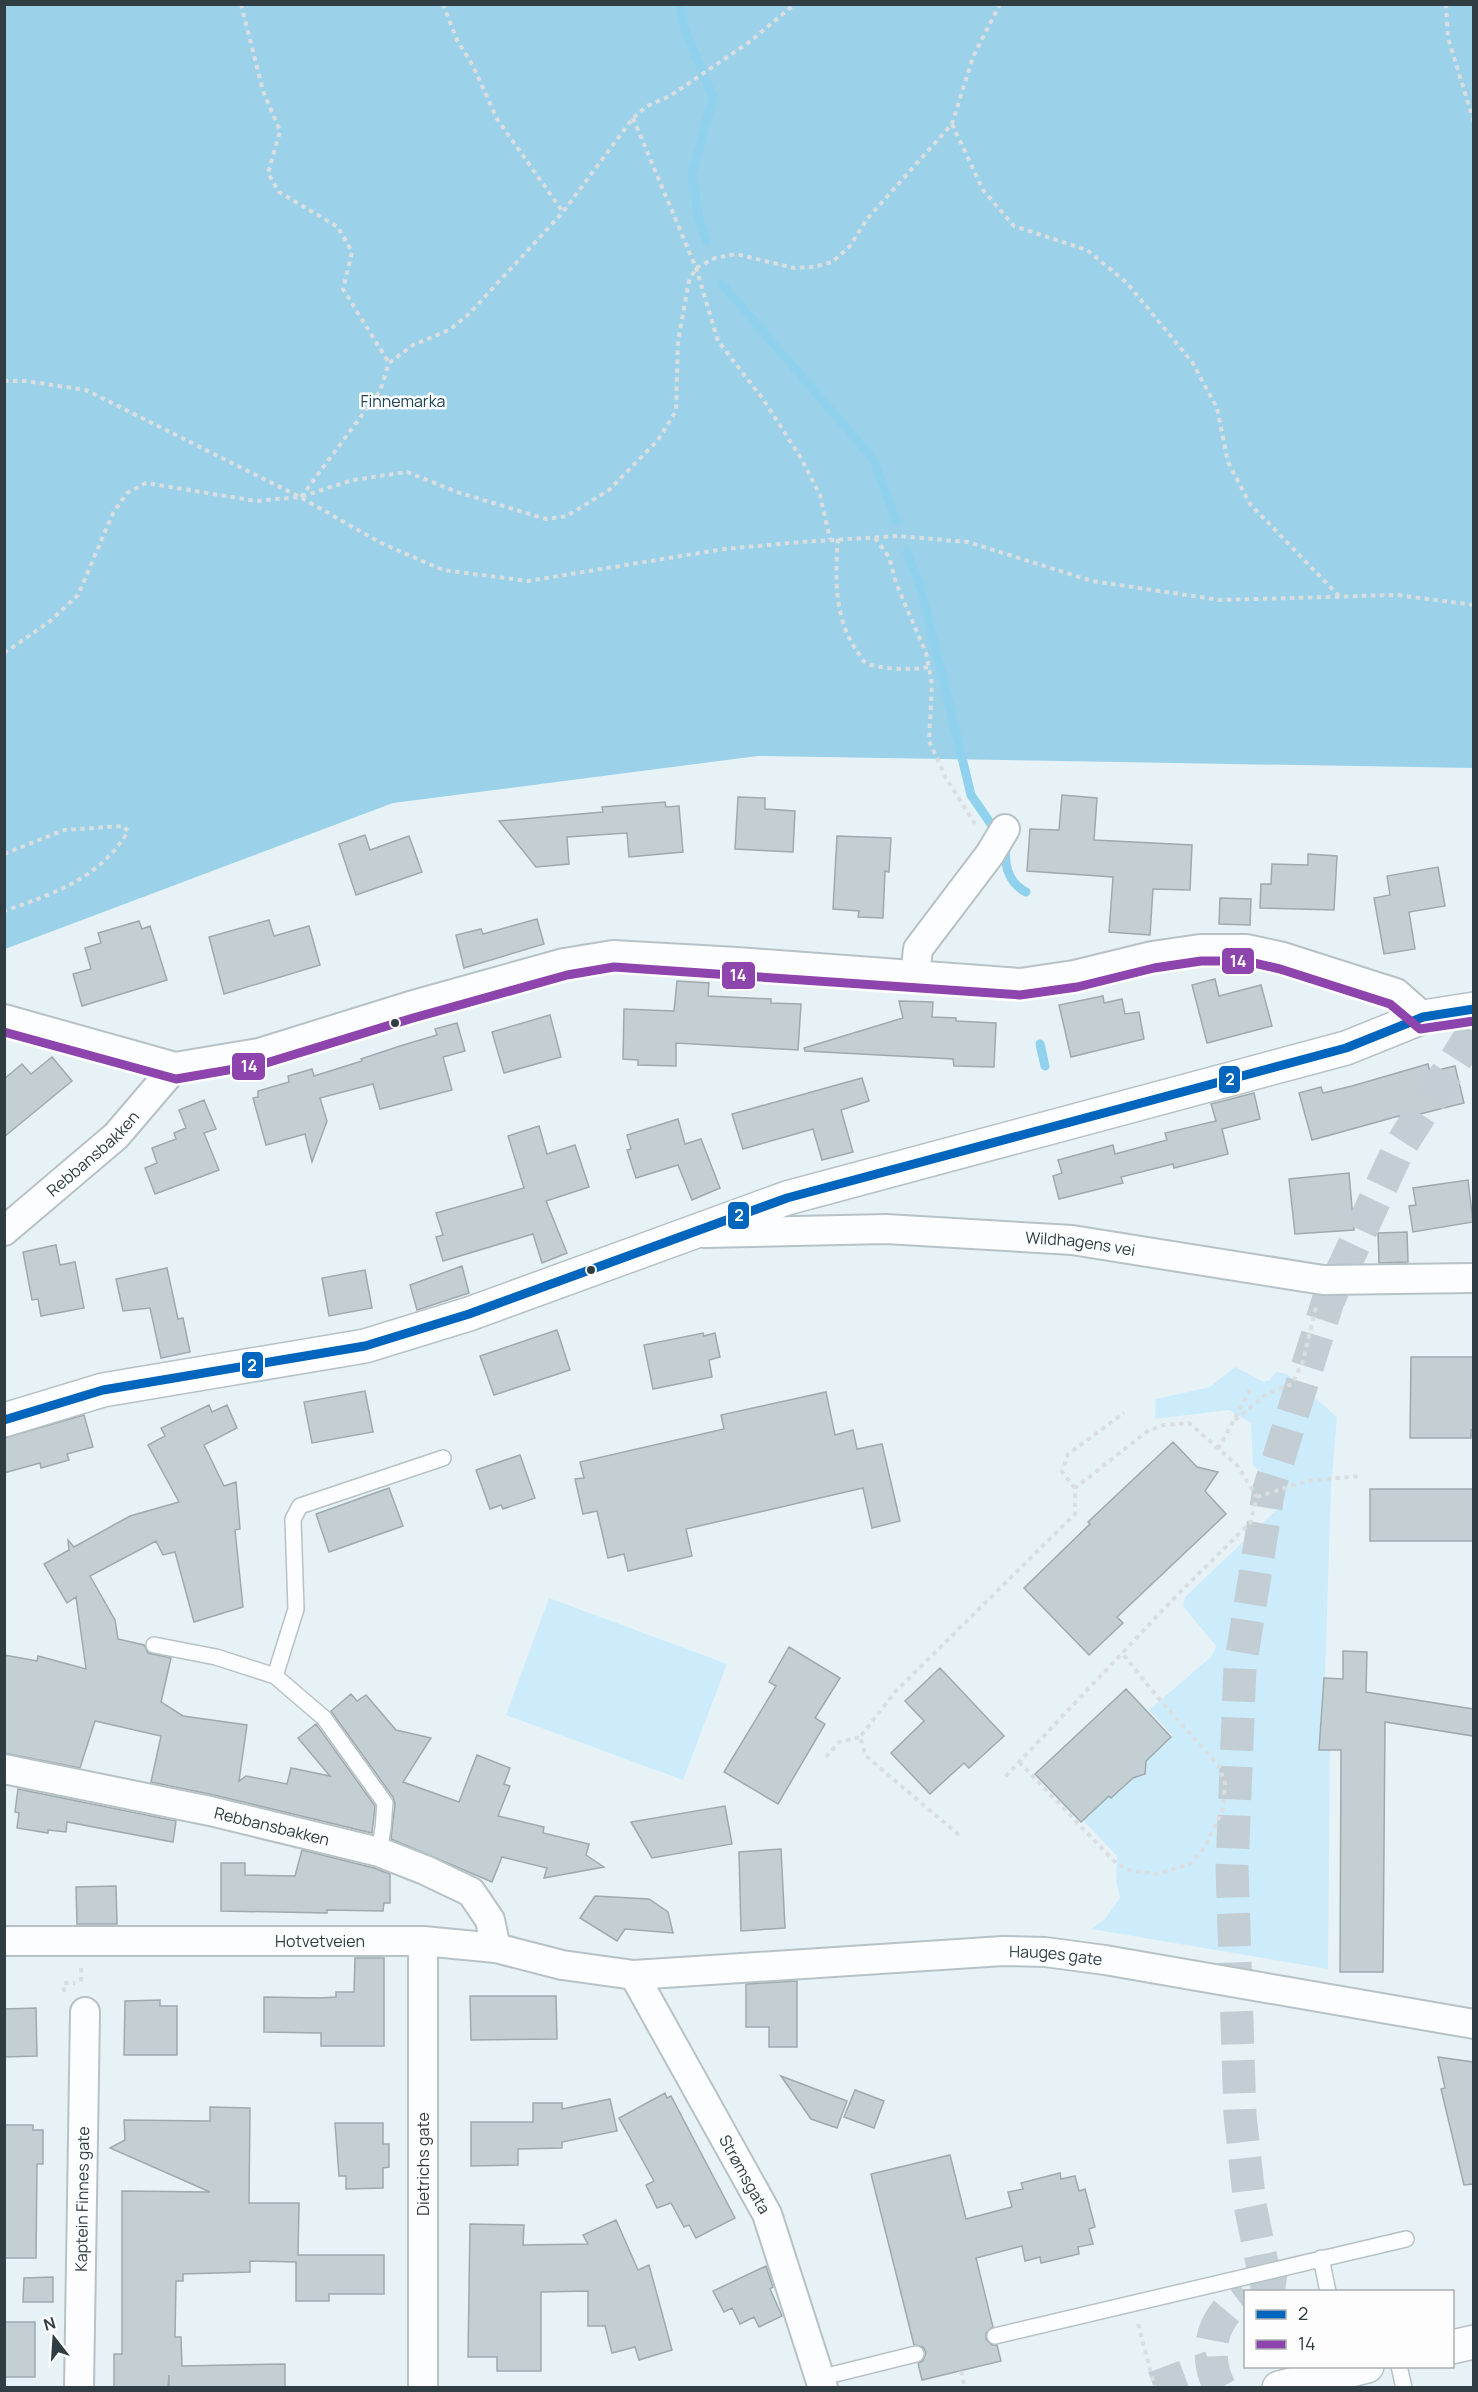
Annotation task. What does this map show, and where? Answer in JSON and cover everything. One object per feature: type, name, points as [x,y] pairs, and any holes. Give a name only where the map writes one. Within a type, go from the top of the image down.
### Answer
[{"type":"main road","points":[[4,1420],[103,1390],[365,1346],[469,1314],[787,1198],[1346,1048],[1424,1017],[1473,1009]]},
{"type":"main road","points":[[1454,2347],[1473,2342]]},
{"type":"main road","points":[[1279,2388],[1353,2368]]},
{"type":"street","points":[[915,976],[918,949],[1001,835]]},
{"type":"street","points":[[4,1019],[175,1067],[259,1053],[410,1005],[564,963],[613,955],[1020,983],[1074,975],[1152,956],[1190,950],[1246,949],[1283,957],[1396,993],[1424,1017]]},
{"type":"street","name":"Rebbansbakken","points":[[4,1231],[116,1136],[175,1067]]},
{"type":"street","name":"Wildhagens vei","points":[[687,1233],[886,1229],[1072,1240],[1323,1280],[1473,1278]]},
{"type":"street","name":"Rebbansbakken","points":[[4,1769],[210,1811],[379,1852],[471,1892],[490,1920],[496,1948]]},
{"type":"street","name":"Hotvetveien","points":[[4,1941],[423,1941],[496,1948],[562,1965],[634,1975]]},
{"type":"street","name":"Dietrichs gate","points":[[423,1941],[423,2388]]},
{"type":"street","name":"Hauges gate","points":[[634,1975],[991,1951],[1045,1952],[1105,1960],[1473,2024]]},
{"type":"street","name":"Strømsgata","points":[[634,1975],[766,2214],[821,2383]]},
{"type":"street","name":"Kaptein Finnes gate","points":[[80,2388],[85,2012]]},
{"type":"lane","points":[[275,1676],[296,1609],[293,1519],[300,1506],[443,1458]]},
{"type":"lane","points":[[154,1644],[216,1658],[275,1676],[324,1718],[385,1803],[379,1852]]},
{"type":"lane","points":[[995,2336],[1406,2239]]},
{"type":"lane","points":[[1321,2258],[1328,2290]]},
{"type":"lane","points":[[821,2383],[916,2354]]},
{"type":"lane","points":[[1399,2368],[1404,2388]]},
{"type":"path","points":[[241,4],[263,92],[280,130],[267,173],[279,192],[338,227],[352,252],[343,289],[389,363]]},
{"type":"path","points":[[443,4],[457,40],[473,66],[497,119],[563,212]]},
{"type":"path","points":[[300,497],[380,391],[389,363],[413,345],[449,330],[469,314],[563,212],[633,118],[647,106],[670,96],[748,43],[795,4]]},
{"type":"path","points":[[4,653],[50,622],[78,595],[113,513],[127,493],[146,483],[256,501],[300,497],[353,480],[407,472],[457,492],[546,519],[567,516],[609,490],[658,440],[676,411],[678,341],[689,281],[696,268],[716,258],[736,254],[794,268],[814,267],[832,262],[849,246],[867,219],[952,124],[973,57],[1000,4]]},
{"type":"path","points":[[1446,4],[1448,38],[1473,122]]},
{"type":"path","points":[[633,118],[696,268],[718,341],[763,399],[801,458],[820,495],[830,540]]},
{"type":"path","points":[[952,124],[983,190],[1014,226],[1087,250],[1127,283],[1192,362],[1217,408],[1228,462],[1250,504],[1339,596]]},
{"type":"path","points":[[4,381],[25,381],[86,390],[300,497],[381,543],[443,570],[528,581],[723,549],[898,536],[968,542],[1092,580],[1220,600],[1396,595],[1473,605]]},
{"type":"path","points":[[874,537],[889,557],[896,583],[926,653],[932,684],[929,741],[945,778],[978,828],[1001,835]]},
{"type":"path","points":[[838,539],[835,578],[842,621],[851,642],[865,662],[894,669],[929,667]]},
{"type":"path","points":[[4,854],[64,830],[123,826],[128,831],[102,864],[58,893],[4,910]]},
{"type":"path","points":[[1235,1419],[1268,1393],[1292,1384],[1303,1361],[1323,1280]]},
{"type":"path","points":[[1218,1449],[1251,1388]]},
{"type":"path","points":[[826,1757],[838,1742],[860,1737],[895,1692],[1075,1514],[1075,1488],[1062,1472],[1068,1454],[1124,1413]]},
{"type":"path","points":[[1004,1778],[1179,1593],[1250,1523],[1257,1497],[1237,1466],[1189,1423],[1164,1425],[1149,1430],[1075,1488]]},
{"type":"path","points":[[1257,1497],[1306,1481],[1359,1476]]},
{"type":"path","points":[[1019,1762],[1116,1863],[1129,1870],[1156,1874],[1190,1864],[1205,1847],[1223,1809],[1225,1784],[1219,1766],[1122,1653]]},
{"type":"path","points":[[860,1737],[866,1756],[959,1835]]},
{"type":"path","points":[[1132,2303],[1155,2388]]},
{"type":"path","points":[[961,2371],[966,2388]]},
{"type":"shaded area","points":[[1235,1367],[1264,1382],[1270,1380],[1276,1372],[1287,1374],[1337,1417],[1331,1489],[1325,1678],[1323,1678],[1319,1749],[1330,1751],[1328,1969],[1091,1929],[1105,1919],[1120,1898],[1116,1880],[1117,1856],[1083,1820],[1109,1796],[1112,1798],[1136,1776],[1143,1774],[1142,1764],[1172,1735],[1149,1710],[1212,1656],[1216,1646],[1183,1606],[1185,1597],[1285,1502],[1265,1475],[1253,1466],[1251,1423],[1229,1410],[1155,1419],[1156,1399],[1210,1387]]},
{"type":"shaded area","points":[[549,1598],[727,1664],[683,1780],[506,1715]]},
{"type":"green space","name":"Finnemarka","points":[[5,4],[1473,5],[1473,768],[758,756],[393,803],[5,949]]},
{"type":"building","points":[[1062,795],[1097,798],[1094,840],[1192,845],[1190,890],[1153,889],[1150,935],[1109,932],[1113,877],[1027,871],[1030,829],[1059,830]]},
{"type":"building","points":[[738,797],[765,798],[765,809],[795,811],[793,852],[735,849]]},
{"type":"building","points":[[665,802],[666,807],[679,806],[683,852],[629,857],[627,833],[567,837],[569,864],[536,867],[499,821],[603,812],[602,807]]},
{"type":"building","points":[[365,835],[370,850],[409,836],[422,872],[356,895],[339,844]]},
{"type":"building","points":[[837,836],[891,838],[889,872],[885,871],[883,918],[858,917],[859,911],[833,909]]},
{"type":"building","points":[[1308,854],[1337,856],[1334,910],[1260,908],[1261,884],[1271,884],[1272,864],[1308,865]]},
{"type":"building","points":[[1438,867],[1445,906],[1409,912],[1415,949],[1384,954],[1374,898],[1390,895],[1387,876]]},
{"type":"building","points":[[1220,898],[1251,899],[1250,925],[1219,924]]},
{"type":"building","points":[[537,919],[544,944],[464,968],[456,935],[481,929],[483,934]]},
{"type":"building","points":[[269,920],[274,936],[309,926],[320,965],[224,994],[209,937]]},
{"type":"building","points":[[139,921],[142,929],[150,926],[167,980],[82,1006],[73,974],[91,969],[85,948],[101,943],[98,933]]},
{"type":"building","points":[[1215,979],[1219,996],[1261,985],[1272,1026],[1207,1043],[1192,985]]},
{"type":"building","points":[[677,981],[709,983],[708,996],[771,999],[771,1003],[801,1004],[798,1050],[676,1043],[676,1066],[638,1065],[638,1060],[623,1059],[624,1009],[674,1011]]},
{"type":"building","points":[[1103,996],[1104,1003],[1122,999],[1125,1014],[1139,1012],[1144,1039],[1071,1057],[1059,1005]]},
{"type":"building","points":[[899,1001],[933,1002],[932,1017],[996,1023],[994,1067],[954,1066],[953,1059],[805,1051],[804,1048],[903,1018]]},
{"type":"building","points":[[550,1015],[561,1057],[504,1073],[492,1032]]},
{"type":"building","points":[[457,1023],[465,1051],[443,1057],[452,1090],[380,1109],[373,1084],[320,1098],[327,1121],[312,1162],[305,1134],[266,1145],[253,1098],[258,1097],[258,1091],[289,1082],[288,1076],[312,1069],[314,1076],[362,1061],[361,1059],[437,1035],[435,1029]]},
{"type":"building","points":[[52,1057],[72,1081],[4,1137],[4,1079],[22,1064],[31,1074]]},
{"type":"building","points":[[1428,1064],[1430,1072],[1455,1066],[1464,1103],[1400,1119],[1399,1116],[1312,1140],[1299,1093],[1321,1087],[1323,1093]]},
{"type":"building","points":[[862,1078],[869,1101],[841,1110],[853,1152],[822,1160],[813,1129],[743,1149],[732,1114]]},
{"type":"building","points":[[1254,1093],[1260,1119],[1222,1129],[1228,1154],[1174,1168],[1173,1164],[1121,1177],[1123,1183],[1059,1199],[1053,1176],[1062,1173],[1058,1160],[1113,1145],[1115,1154],[1167,1140],[1165,1133],[1216,1121],[1211,1104]]},
{"type":"building","points":[[204,1100],[216,1129],[204,1133],[219,1170],[155,1194],[145,1168],[157,1163],[152,1148],[176,1139],[174,1133],[186,1128],[179,1110]]},
{"type":"building","points":[[678,1119],[685,1144],[701,1139],[720,1188],[692,1200],[678,1165],[636,1178],[627,1150],[631,1149],[627,1135]]},
{"type":"building","points":[[539,1126],[547,1154],[575,1145],[589,1187],[546,1201],[567,1253],[542,1263],[533,1234],[443,1261],[436,1237],[443,1235],[436,1213],[524,1188],[508,1136]]},
{"type":"building","points":[[1349,1173],[1354,1230],[1295,1234],[1289,1179]]},
{"type":"building","points":[[1468,1180],[1473,1222],[1413,1232],[1409,1206],[1416,1205],[1413,1188]]},
{"type":"building","points":[[1407,1232],[1408,1262],[1379,1263],[1378,1233]]},
{"type":"building","points":[[56,1245],[60,1265],[75,1262],[84,1308],[41,1316],[38,1299],[32,1300],[23,1252]]},
{"type":"building","points":[[462,1266],[469,1293],[417,1310],[410,1285]]},
{"type":"building","points":[[167,1268],[178,1319],[183,1318],[190,1352],[161,1358],[150,1308],[123,1311],[116,1279]]},
{"type":"building","points":[[365,1270],[372,1308],[329,1316],[322,1278]]},
{"type":"building","points":[[557,1330],[570,1370],[494,1395],[480,1356]]},
{"type":"building","points":[[703,1333],[704,1336],[715,1333],[720,1357],[709,1360],[712,1377],[653,1389],[644,1345]]},
{"type":"building","points":[[1411,1357],[1473,1357],[1473,1430],[1471,1430],[1471,1438],[1410,1438]]},
{"type":"building","points":[[365,1391],[373,1432],[312,1443],[304,1402]]},
{"type":"building","points":[[826,1392],[835,1435],[853,1430],[857,1449],[882,1444],[900,1521],[872,1528],[863,1488],[686,1529],[692,1556],[628,1571],[624,1554],[608,1558],[597,1511],[583,1514],[575,1479],[584,1478],[580,1462],[724,1429],[721,1415]]},
{"type":"building","points":[[209,1405],[212,1412],[227,1405],[237,1428],[204,1445],[224,1486],[236,1482],[240,1529],[235,1530],[243,1607],[194,1622],[175,1552],[163,1555],[156,1541],[90,1576],[115,1620],[118,1639],[144,1645],[148,1653],[171,1658],[161,1702],[183,1716],[247,1725],[239,1781],[246,1776],[287,1784],[291,1768],[330,1776],[298,1738],[316,1724],[375,1806],[372,1833],[151,1782],[161,1736],[95,1721],[80,1768],[4,1753],[4,1655],[37,1661],[38,1656],[86,1669],[76,1597],[67,1603],[44,1564],[69,1550],[68,1540],[74,1547],[130,1516],[179,1502],[148,1445],[165,1436],[161,1428]]},
{"type":"building","points":[[84,1415],[93,1447],[67,1454],[69,1460],[41,1468],[40,1463],[4,1473],[4,1438]]},
{"type":"building","points":[[1173,1442],[1197,1467],[1218,1472],[1205,1491],[1226,1514],[1117,1617],[1123,1623],[1089,1655],[1024,1588],[1090,1524],[1088,1522]]},
{"type":"building","points":[[520,1455],[535,1498],[503,1509],[501,1505],[490,1509],[476,1470]]},
{"type":"building","points":[[389,1488],[403,1526],[329,1552],[316,1514]]},
{"type":"building","points":[[1370,1489],[1473,1489],[1473,1541],[1370,1541]]},
{"type":"building","points":[[789,1647],[840,1678],[815,1718],[825,1724],[778,1804],[724,1772],[776,1686],[769,1682]]},
{"type":"building","points":[[1343,1651],[1367,1652],[1366,1692],[1473,1709],[1473,1736],[1385,1722],[1383,1972],[1340,1972],[1341,1750],[1319,1750],[1324,1678],[1343,1679]]},
{"type":"building","points":[[940,1668],[1004,1736],[969,1768],[964,1763],[930,1794],[891,1753],[924,1721],[905,1701]]},
{"type":"building","points":[[1126,1689],[1171,1737],[1146,1761],[1145,1774],[1133,1778],[1111,1798],[1109,1796],[1081,1822],[1035,1774]]},
{"type":"building","points":[[351,1694],[357,1701],[366,1695],[396,1730],[431,1738],[403,1782],[459,1802],[477,1755],[510,1768],[504,1784],[510,1786],[498,1816],[544,1827],[543,1833],[589,1844],[586,1855],[604,1867],[544,1878],[547,1868],[502,1857],[492,1882],[391,1839],[395,1804],[393,1797],[331,1711]]},
{"type":"building","points":[[18,1789],[176,1821],[173,1842],[67,1822],[66,1832],[48,1830],[48,1833],[17,1828],[19,1813],[15,1812]]},
{"type":"building","points":[[725,1806],[732,1844],[652,1858],[631,1822]]},
{"type":"building","points":[[781,1849],[785,1928],[741,1931],[739,1852]]},
{"type":"building","points":[[302,1850],[390,1874],[390,1903],[384,1903],[383,1911],[327,1910],[327,1913],[221,1911],[221,1863],[245,1863],[245,1875],[295,1876]]},
{"type":"building","points":[[116,1886],[117,1924],[77,1924],[76,1887]]},
{"type":"building","points":[[595,1896],[649,1899],[668,1912],[673,1933],[625,1929],[617,1941],[580,1918]]},
{"type":"building","points":[[355,1958],[384,1958],[384,2046],[321,2046],[321,2033],[264,2032],[264,1997],[320,1998],[336,1997],[336,1992],[354,1992]]},
{"type":"building","points":[[797,1981],[797,2047],[769,2047],[769,2027],[746,2027],[746,1984]]},
{"type":"building","points":[[470,1996],[556,1996],[557,2039],[471,2040]]},
{"type":"building","points":[[160,2000],[160,2006],[177,2006],[177,2055],[124,2055],[125,2001]]},
{"type":"building","points":[[36,2008],[37,2056],[4,2057],[4,2009]]},
{"type":"building","points":[[1438,2057],[1473,2062],[1473,2184],[1464,2185],[1441,2089],[1445,2088]]},
{"type":"building","points":[[781,2076],[847,2101],[837,2128],[811,2119]]},
{"type":"building","points":[[855,2090],[884,2101],[874,2128],[844,2117]]},
{"type":"building","points":[[665,2093],[667,2098],[671,2096],[735,2218],[696,2238],[689,2225],[684,2227],[671,2203],[657,2208],[646,2185],[654,2181],[619,2118]]},
{"type":"building","points":[[610,2099],[617,2131],[562,2142],[562,2148],[518,2149],[518,2165],[471,2166],[471,2122],[533,2122],[533,2103],[562,2103],[562,2109]]},
{"type":"building","points":[[210,2107],[250,2108],[249,2203],[299,2203],[298,2255],[384,2255],[384,2294],[329,2294],[329,2301],[296,2301],[296,2262],[250,2261],[250,2272],[183,2274],[183,2281],[176,2281],[175,2337],[181,2337],[182,2366],[285,2364],[285,2388],[169,2388],[169,2375],[168,2388],[114,2388],[114,2354],[122,2354],[122,2191],[210,2192],[110,2148],[125,2140],[124,2120],[210,2121]]},
{"type":"building","points":[[335,2123],[383,2123],[383,2144],[389,2144],[389,2167],[383,2168],[383,2188],[346,2189],[346,2176],[339,2176]]},
{"type":"building","points":[[4,2125],[33,2125],[33,2130],[43,2130],[43,2164],[37,2164],[36,2258],[4,2258]]},
{"type":"building","points":[[950,2155],[966,2219],[1012,2207],[1008,2192],[1023,2189],[1021,2183],[1060,2173],[1061,2179],[1075,2176],[1079,2191],[1085,2189],[1095,2227],[1089,2229],[1093,2244],[1078,2247],[1079,2254],[1041,2263],[1040,2257],[1025,2261],[1022,2246],[976,2258],[993,2327],[986,2333],[986,2339],[992,2345],[997,2345],[1001,2361],[922,2380],[918,2363],[923,2361],[926,2352],[923,2347],[914,2345],[871,2174]]},
{"type":"building","points":[[616,2220],[638,2270],[649,2265],[672,2350],[639,2360],[635,2347],[612,2353],[605,2326],[588,2326],[588,2291],[541,2292],[541,2371],[497,2371],[497,2357],[468,2357],[470,2224],[524,2225],[523,2245],[588,2244],[583,2235]]},
{"type":"building","points":[[766,2266],[773,2287],[770,2289],[782,2316],[759,2327],[754,2317],[740,2324],[732,2308],[724,2312],[713,2291]]},
{"type":"building","points":[[53,2277],[53,2302],[23,2302],[24,2278]]},
{"type":"building","points":[[4,2322],[35,2322],[35,2377],[4,2377]]},
{"type":"waterway","points":[[680,4],[684,27],[713,98],[692,174],[699,218],[706,240]]},
{"type":"waterway","points":[[722,284],[874,460],[896,521]]},
{"type":"waterway","points":[[907,552],[921,588],[971,795],[991,824]]},
{"type":"waterway","points":[[1006,848],[1009,873],[1015,884],[1026,892]]},
{"type":"waterway","points":[[1040,1044],[1045,1066]]},
{"type":"tunnel","points":[[1267,2287],[1250,2205],[1240,2115],[1232,1868],[1240,1667],[1269,1489],[1328,1301],[1399,1148],[1474,1031]]},
{"type":"tunnel","points":[[1260,2290],[1276,2288],[1292,2290]]},
{"type":"tunnel","points":[[1220,2388],[1212,2362],[1211,2349],[1214,2336],[1225,2313],[1244,2296]]},
{"type":"tunnel","points":[[1154,2388],[1211,2367]]},
{"type":"transit line","name":"14","points":[[4,1032],[176,1079],[263,1064],[413,1018],[567,975],[614,967],[1020,995],[1077,987],[1154,968],[1201,961],[1245,961],[1280,969],[1390,1004],[1420,1029],[1474,1021]]},
{"type":"transit line","name":"2","points":[[4,1420],[103,1390],[365,1346],[469,1314],[787,1198],[1346,1048],[1423,1017],[1474,1009]]}]
